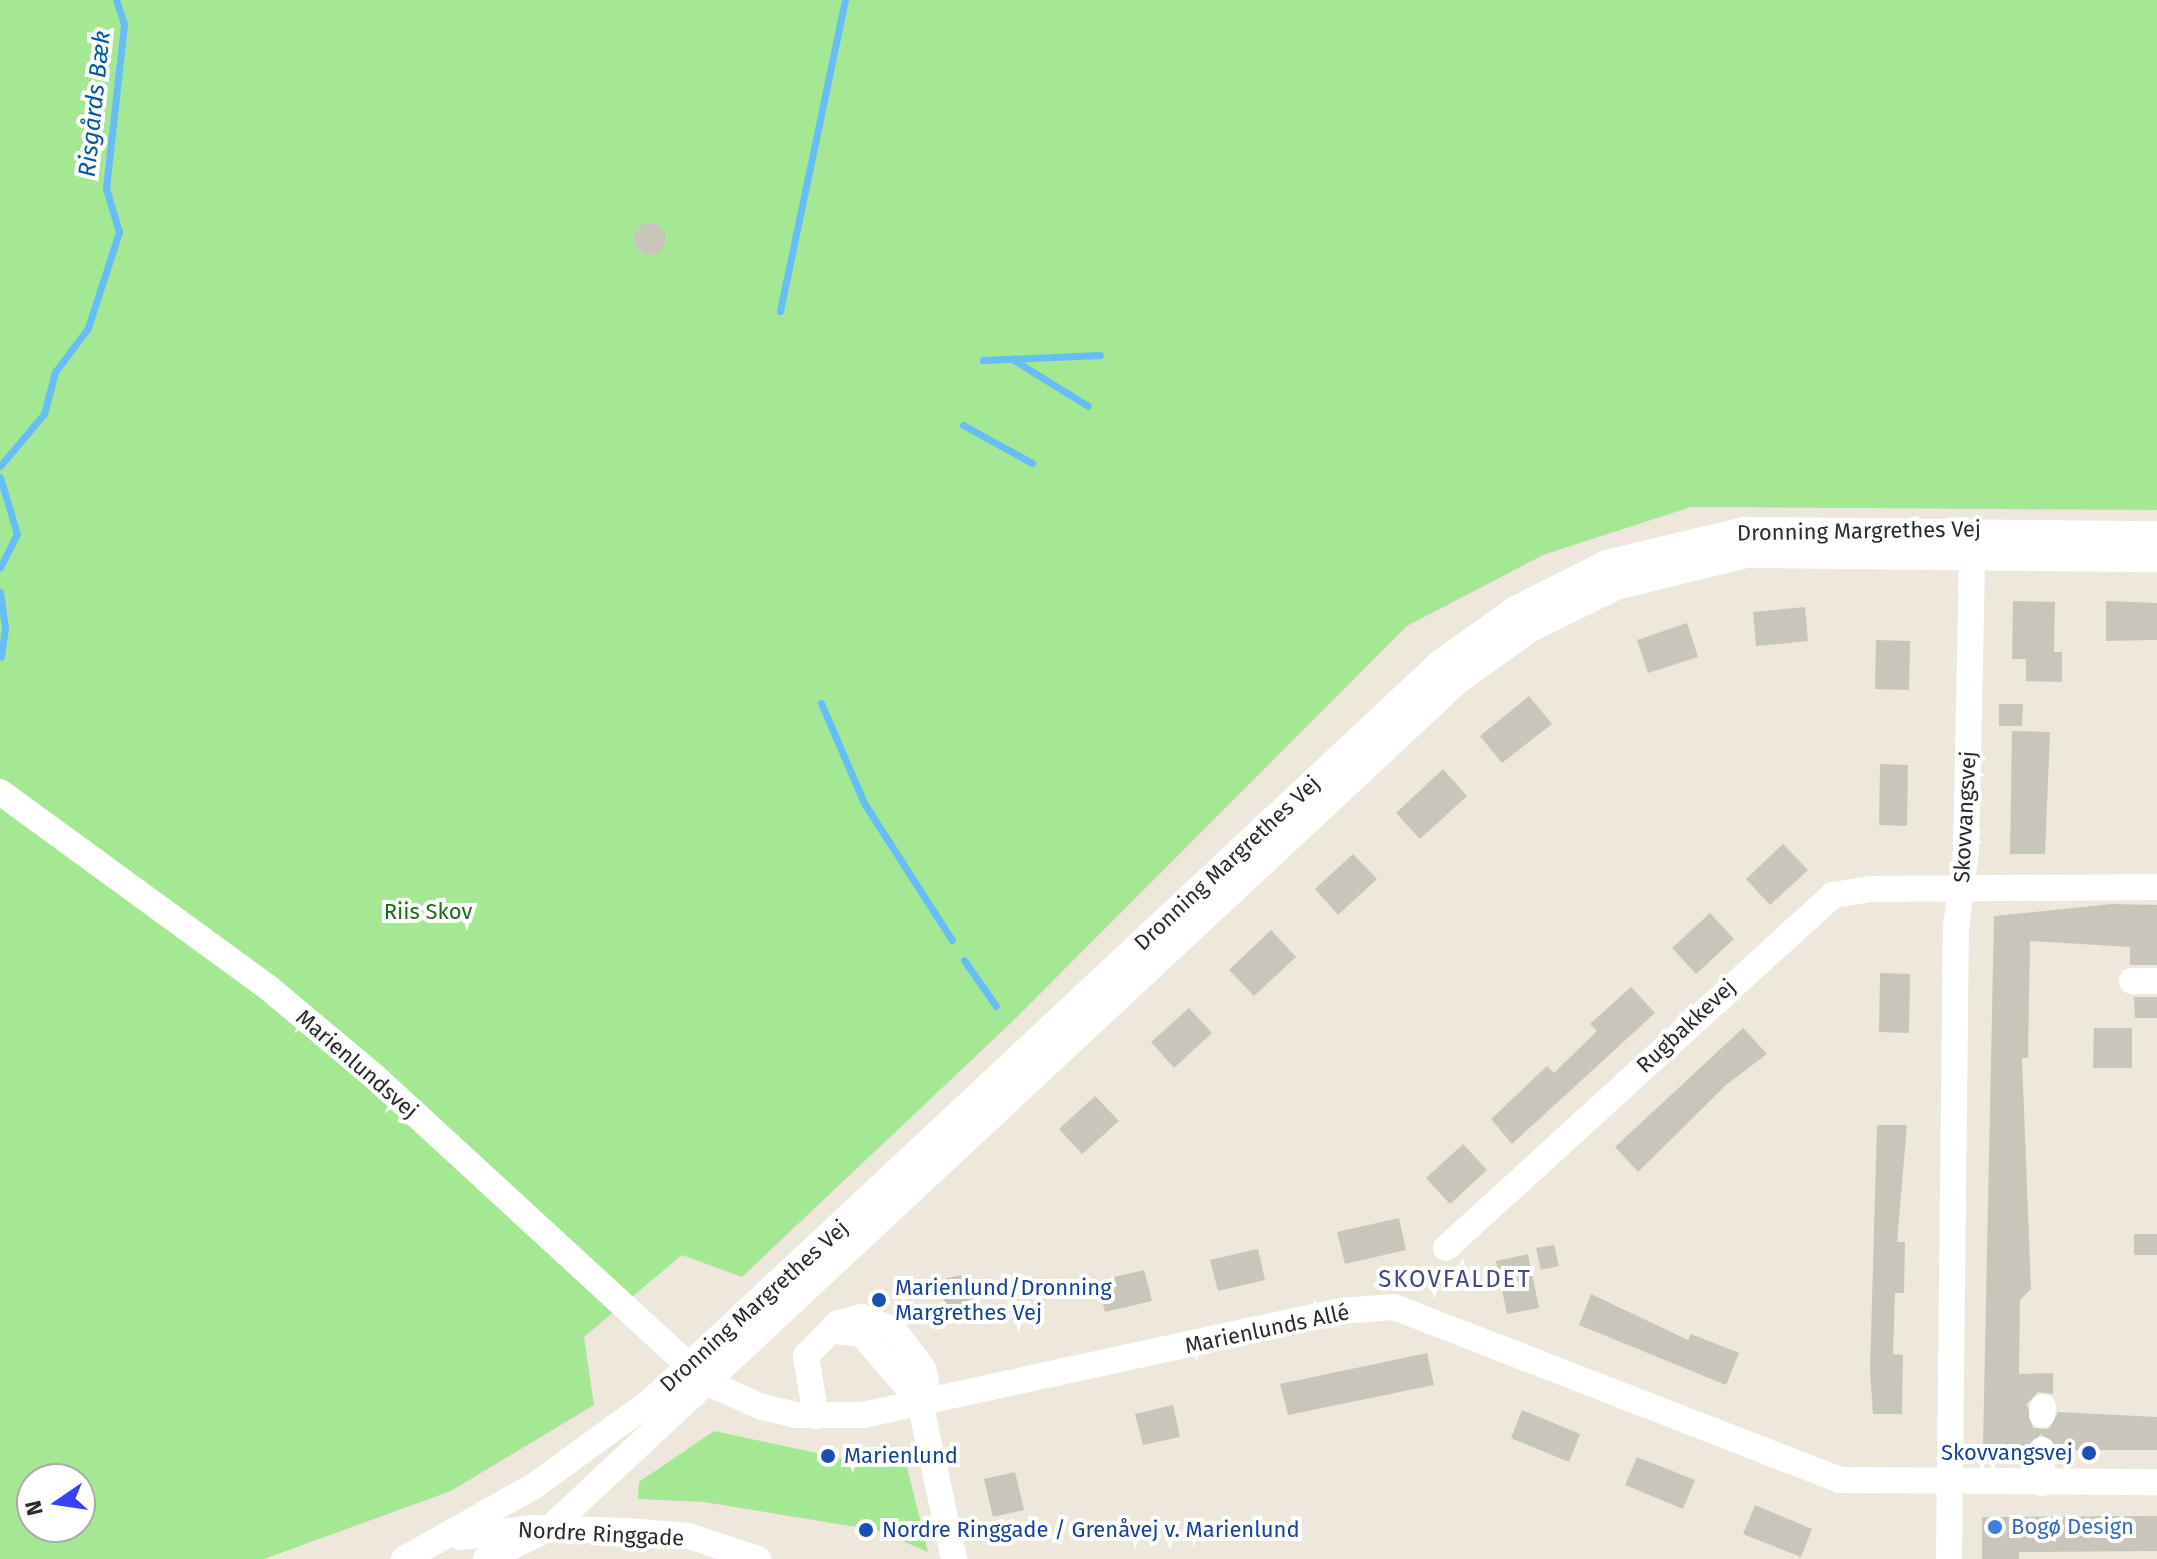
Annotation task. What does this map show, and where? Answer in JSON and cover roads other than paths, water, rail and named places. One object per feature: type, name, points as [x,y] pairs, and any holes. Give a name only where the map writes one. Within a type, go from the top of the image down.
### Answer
[{"type":"street","name":"Dronning Margrethes Vej","points":[[486,1559],[550,1528],[699,1374],[1441,662],[1517,608],[1607,563],[1744,530],[2157,534]]},
{"type":"street","name":"Dronning Margrethes Vej","points":[[441,1543],[699,1374],[1458,681],[1529,630],[1616,587],[1703,562],[1794,553],[2157,559]]},
{"type":"street","name":"Skovvangsvej","points":[[1949,1559],[1956,927],[1962,888],[1972,554]]},
{"type":"street","name":"Marienlundsvej","points":[[0,792],[270,989],[699,1374]]},
{"type":"street","name":"Rugbakkevej","points":[[1446,1248],[1814,907],[1851,891],[2157,887]]},
{"type":"street","name":"Marienlunds Allé","points":[[699,1374],[778,1412],[816,1416],[863,1415],[1341,1311],[1394,1307],[1814,1472],[1854,1481],[1951,1484],[2157,1482]]},
{"type":"street","points":[[816,1416],[806,1356],[826,1333],[862,1317],[894,1330],[923,1369],[926,1382],[920,1402],[954,1559]]},
{"type":"street","points":[[2042,1450],[2042,1483]]},
{"type":"street","points":[[586,1490],[588,1520],[603,1530]]},
{"type":"street","name":"Nordre Ringgade","points":[[441,1543],[476,1533],[550,1528],[603,1530],[689,1536],[758,1559]]},
{"type":"street","points":[[404,1559],[441,1543]]},
{"type":"waterway","name":"Risgårds Bæk","points":[[0,466],[44,414],[55,372],[88,328],[119,232],[106,188],[124,24],[116,0]]},
{"type":"waterway","points":[[780,311],[845,0]]},
{"type":"waterway","points":[[983,360],[1100,355]]},
{"type":"waterway","points":[[1012,359],[1088,406]]},
{"type":"waterway","points":[[963,425],[1032,463]]},
{"type":"waterway","name":"Risgårds Bæk","points":[[0,477],[17,534],[0,568]]},
{"type":"waterway","name":"Risgårds Bæk","points":[[0,592],[5,628],[1,657]]},
{"type":"waterway","points":[[821,703],[864,803],[952,940]]},
{"type":"waterway","points":[[964,960],[996,1006]]},
{"type":"place","name":"Marienlund/Dronning Margrethes Vej","points":[[879,1300]]},
{"type":"place","name":"Skovvangsvej","points":[[2089,1453]]},
{"type":"place","name":"Marienlund","points":[[828,1456]]},
{"type":"place","name":"Bogø Design","points":[[1995,1527]]},
{"type":"place","name":"Nordre Ringgade / Grenåvej v. Marienlund","points":[[866,1530]]},
{"type":"district","name":"SKOVFALDET","points":[[1455,1280]]},
{"type":"park label","name":"Riis Skov","points":[[428,912]]}]
